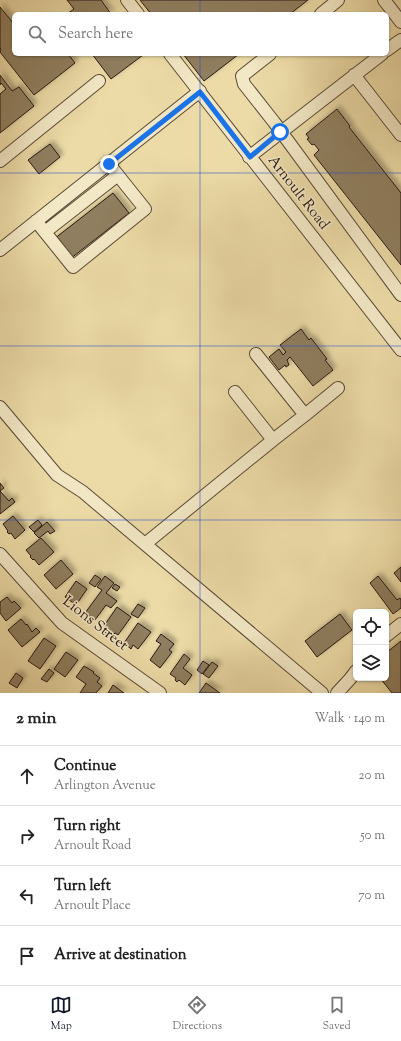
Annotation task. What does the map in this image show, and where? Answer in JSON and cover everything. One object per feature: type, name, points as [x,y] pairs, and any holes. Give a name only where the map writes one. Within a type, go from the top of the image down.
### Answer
[{"type":"street","points":[[127,0],[136,12]]},
{"type":"street","points":[[323,12],[338,0]]},
{"type":"street","points":[[384,0],[401,22]]},
{"type":"street","points":[[389,49],[401,40]]},
{"type":"street","name":"Arnoult Road","points":[[172,56],[401,350]]},
{"type":"street","points":[[267,56],[242,76],[244,84],[401,295]]},
{"type":"street","points":[[250,157],[280,132],[379,56]]},
{"type":"street","points":[[354,75],[401,135]]},
{"type":"street","points":[[0,161],[99,81]]},
{"type":"street","points":[[0,250],[200,92]]},
{"type":"street","points":[[36,221],[73,267],[145,209],[109,164]]},
{"type":"street","points":[[45,232],[118,175]]},
{"type":"street","points":[[256,354],[305,415]]},
{"type":"street","points":[[145,544],[338,388]]},
{"type":"street","points":[[235,392],[273,440]]},
{"type":"street","points":[[0,407],[57,475],[83,492],[322,693]]},
{"type":"street","name":"Lions Street","points":[[0,554],[62,623],[160,693]]},
{"type":"street","points":[[389,634],[401,624]]},
{"type":"street","points":[[338,693],[353,675]]},
{"type":"building","points":[[67,0],[101,0],[110,12],[70,12],[74,9]]},
{"type":"building","points":[[140,0],[308,0],[293,12],[149,12]]},
{"type":"building","points":[[0,7],[12,22],[12,56],[70,56],[75,63],[34,95],[0,52]]},
{"type":"building","points":[[94,56],[142,56],[111,79]]},
{"type":"building","points":[[185,56],[236,56],[204,81]]},
{"type":"building","points":[[0,75],[12,91],[19,87],[34,106],[0,133],[0,94],[6,89],[1,83],[0,85]]},
{"type":"building","points":[[337,109],[350,126],[349,127],[401,193],[401,265],[314,155],[319,150],[307,139],[309,138],[306,134]]},
{"type":"building","points":[[50,144],[60,157],[39,174],[28,160]]},
{"type":"building","points":[[113,193],[129,213],[70,259],[54,239]]},
{"type":"building","points":[[301,329],[309,340],[311,338],[327,359],[325,360],[333,370],[313,386],[290,357],[287,360],[289,365],[286,367],[285,365],[279,370],[269,357],[279,349],[283,355],[286,352],[280,345]]},
{"type":"building","points":[[0,483],[4,488],[0,491]]},
{"type":"building","points":[[0,491],[9,501],[12,498],[15,502],[0,514]]},
{"type":"building","points":[[13,516],[25,530],[15,539],[11,533],[9,534],[7,532],[8,531],[3,524]]},
{"type":"building","points":[[38,520],[42,525],[34,532],[29,527]]},
{"type":"building","points":[[47,522],[55,531],[50,534],[48,531],[39,538],[34,533]]},
{"type":"building","points":[[41,538],[54,552],[39,565],[30,557],[31,556],[26,550]]},
{"type":"building","points":[[61,560],[73,574],[56,589],[44,575]]},
{"type":"building","points":[[401,567],[401,582],[394,573]]},
{"type":"building","points":[[95,575],[101,579],[95,587],[89,583]]},
{"type":"building","points":[[105,576],[114,583],[106,593],[117,601],[111,608],[106,605],[95,620],[85,613],[102,590],[97,587]]},
{"type":"building","points":[[378,576],[397,600],[400,598],[401,600],[401,608],[393,614],[370,583]]},
{"type":"building","points":[[76,581],[87,589],[76,605],[65,597]]},
{"type":"building","points":[[115,584],[120,587],[117,591],[112,588]]},
{"type":"building","points":[[7,597],[12,603],[14,601],[21,608],[6,621],[0,613],[0,602]]},
{"type":"building","points":[[138,604],[145,608],[138,618],[131,614]]},
{"type":"building","points":[[117,607],[131,617],[118,635],[115,633],[113,635],[109,632],[107,634],[101,630]]},
{"type":"building","points":[[340,614],[352,630],[317,657],[305,641]]},
{"type":"building","points":[[21,619],[26,625],[27,624],[32,632],[36,628],[40,632],[22,647],[8,630]]},
{"type":"building","points":[[138,623],[151,632],[138,649],[133,645],[131,649],[124,643]]},
{"type":"building","points":[[161,634],[174,644],[169,650],[172,652],[160,668],[150,660],[161,644],[156,641]]},
{"type":"building","points":[[44,638],[56,646],[40,669],[28,661]]},
{"type":"building","points":[[401,641],[401,693],[392,693],[382,681],[389,681],[389,651]]},
{"type":"building","points":[[66,652],[78,660],[65,677],[54,669]]},
{"type":"building","points":[[184,654],[190,659],[183,668],[192,675],[185,685],[179,680],[177,682],[175,680],[176,678],[170,674]]},
{"type":"building","points":[[203,661],[209,665],[202,674],[197,670]]},
{"type":"building","points":[[212,662],[218,666],[209,678],[203,674]]},
{"type":"building","points":[[84,666],[100,678],[97,682],[102,686],[96,693],[80,693],[86,684],[76,677]]},
{"type":"building","points":[[49,669],[54,673],[47,682],[41,679]]},
{"type":"building","points":[[16,673],[23,678],[17,688],[9,683]]},
{"type":"building","points":[[206,683],[220,693],[199,693]]},
{"type":"building","points":[[113,685],[124,693],[108,693]]},
{"type":"route","points":[[109,164],[200,92],[250,157],[280,132]]}]
